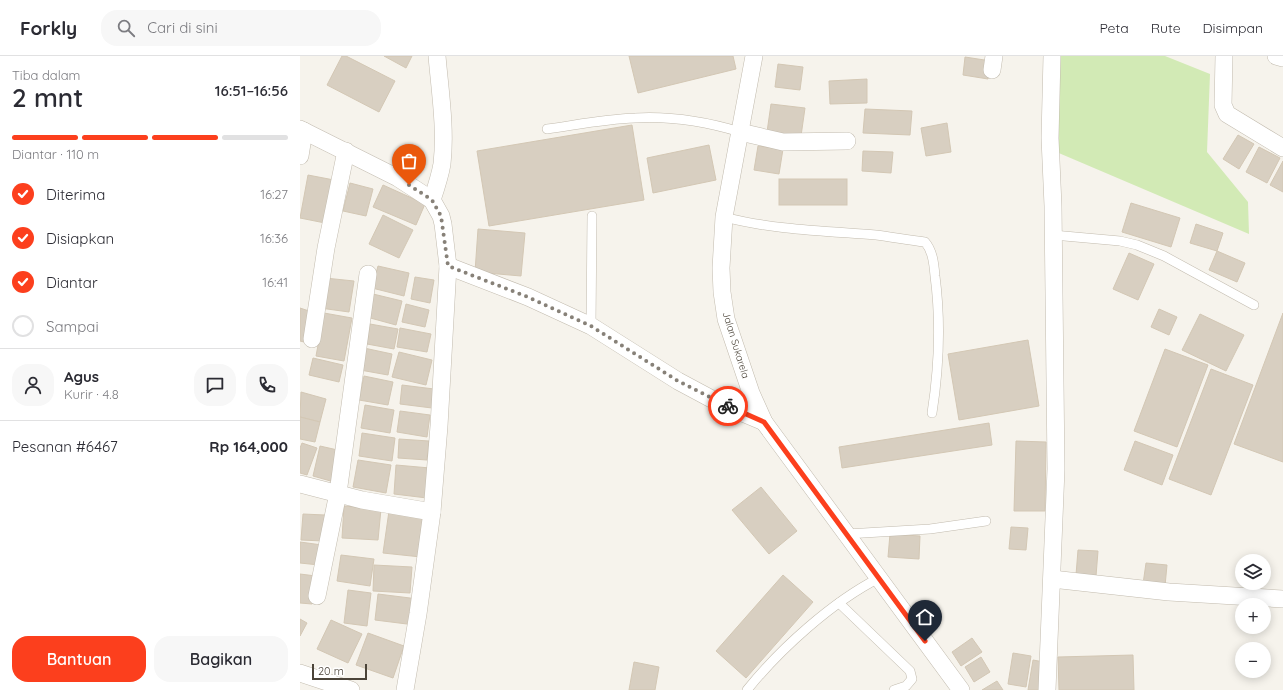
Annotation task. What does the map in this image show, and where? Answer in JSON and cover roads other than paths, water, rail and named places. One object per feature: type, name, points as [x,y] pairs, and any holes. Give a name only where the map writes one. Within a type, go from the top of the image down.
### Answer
[{"type":"street","points":[[432,200],[439,181],[442,157],[442,130],[437,56]]},
{"type":"street","name":"Jalan Sukarela","points":[[754,56],[724,217],[721,268],[722,292],[726,319],[751,393],[764,422],[879,578],[954,686]]},
{"type":"street","points":[[1047,690],[1056,469],[1053,235],[1050,138],[1052,56]]},
{"type":"street","points":[[1224,56],[1223,105],[1227,114],[1283,148]]},
{"type":"street","points":[[1276,56],[1283,58]]},
{"type":"street","points":[[300,156],[302,130],[398,178],[432,200],[437,206],[442,220],[448,266],[439,426],[432,512],[418,614],[405,690]]},
{"type":"street","points":[[740,132],[783,142],[847,141]]},
{"type":"street","points":[[312,340],[326,248],[346,151]]},
{"type":"street","points":[[448,266],[528,297],[591,326],[678,381],[721,404],[764,422]]},
{"type":"street","points":[[317,596],[338,493],[368,274]]},
{"type":"street","points":[[300,484],[362,500],[432,512]]},
{"type":"street","points":[[1052,579],[1169,592],[1283,599]]},
{"type":"street","points":[[300,674],[351,690]]},
{"type":"lane","points":[[547,128],[635,118],[689,120],[740,132]]},
{"type":"lane","points":[[591,326],[592,216]]},
{"type":"lane","points":[[724,217],[748,223],[829,233],[877,236],[925,242],[930,250],[938,297],[939,338],[936,389],[932,413]]},
{"type":"lane","points":[[1053,235],[1120,241],[1137,245],[1164,256],[1254,306]]},
{"type":"lane","points":[[847,534],[930,529],[986,521]]},
{"type":"lane","points":[[747,690],[763,670],[798,637],[839,603],[879,578]]},
{"type":"lane","points":[[839,603],[910,671],[912,679],[906,686],[894,690]]}]
